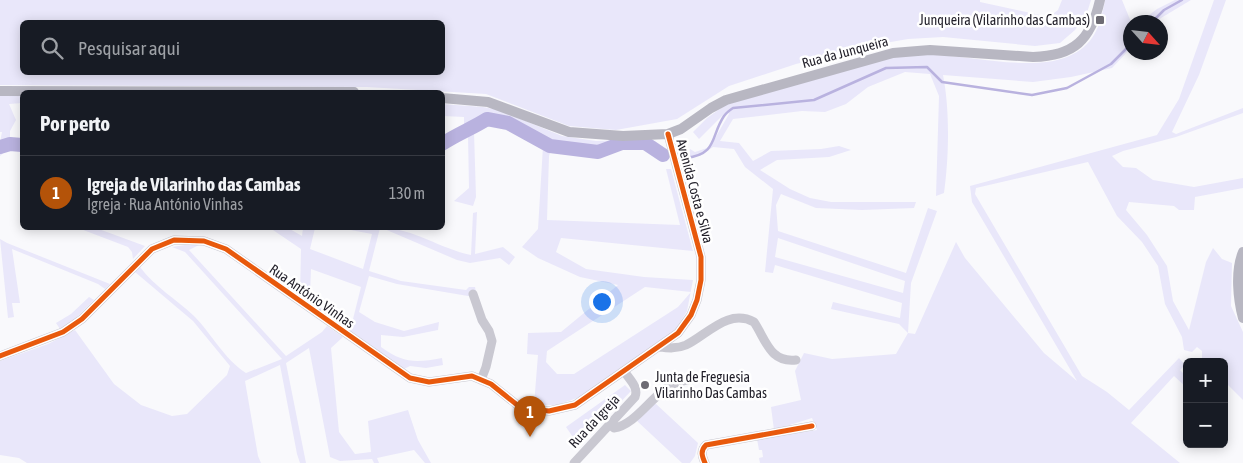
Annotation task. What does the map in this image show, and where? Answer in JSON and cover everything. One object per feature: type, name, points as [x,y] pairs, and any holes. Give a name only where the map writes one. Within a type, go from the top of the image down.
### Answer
[{"type":"main road","name":"Rua da Junqueira","points":[[668,134],[681,129],[726,100],[893,53],[930,50],[1033,57],[1050,57],[1060,54],[1080,44],[1085,38],[1096,18],[1100,0]]},
{"type":"main road","points":[[0,91],[20,91]]},
{"type":"main road","points":[[445,98],[488,102],[570,132],[623,136],[668,134]]},
{"type":"main road","points":[[1243,252],[1239,283],[1243,318]]},
{"type":"street","name":"Avenida Costa e Silva","points":[[624,371],[678,333],[691,315],[697,300],[701,280],[701,257],[668,134]]},
{"type":"street","name":"Rua António Vinhas","points":[[0,356],[63,332],[82,319],[152,249],[174,240],[204,240],[226,249],[410,378],[429,382],[472,376],[490,384],[521,408],[549,411],[575,405],[624,371]]},
{"type":"street","points":[[473,294],[492,341],[481,380]]},
{"type":"street","points":[[658,347],[680,347],[720,323],[744,319],[754,322],[777,357],[786,361],[796,360]]},
{"type":"street","name":"Rua da Igreja","points":[[574,463],[636,394],[635,388],[624,371]]},
{"type":"street","points":[[609,424],[614,428],[625,424],[674,383],[705,378]]},
{"type":"street","points":[[704,463],[701,454],[702,448],[706,445],[812,426]]},
{"type":"shaded area","points":[[0,0],[980,0],[980,2],[1049,17],[1058,10],[1062,0],[1091,0],[1086,16],[1075,30],[1060,43],[1035,46],[943,37],[908,39],[868,46],[796,64],[729,86],[677,119],[616,130],[569,126],[486,94],[445,92],[445,90],[367,87],[0,85]]},
{"type":"shaded area","points":[[1105,0],[1122,0],[1128,15],[1123,15],[1123,56],[1112,68],[1071,77],[1033,82],[943,75],[948,118],[947,165],[944,193],[936,196],[939,96],[930,74],[905,72],[868,87],[846,104],[825,112],[802,111],[733,119],[720,141],[739,143],[753,161],[771,151],[821,149],[839,146],[851,150],[829,157],[777,160],[760,170],[790,189],[810,198],[831,202],[916,202],[914,208],[862,210],[816,208],[781,194],[776,205],[778,231],[906,273],[928,208],[937,211],[911,283],[908,333],[899,324],[831,309],[833,302],[900,318],[902,303],[775,265],[773,273],[765,272],[773,189],[745,167],[734,149],[713,147],[700,156],[690,156],[690,149],[695,152],[710,147],[729,114],[727,111],[699,139],[693,132],[707,118],[728,103],[881,60],[904,56],[934,55],[1013,63],[1033,63],[1067,57],[1090,41],[1101,19]],"holes":[[[778,238],[905,281],[903,293],[775,257]]]},
{"type":"shaded area","points":[[1175,0],[1191,0],[1166,15],[1149,15]]},
{"type":"shaded area","points":[[1214,0],[1226,0],[1199,75],[1172,132],[1176,134],[1243,108],[1243,113],[1176,137],[1123,151],[1112,156],[1123,167],[1136,168],[1153,180],[1194,187],[1243,178],[1243,188],[1195,197],[1194,210],[1179,210],[1174,206],[1129,202],[1126,210],[1147,235],[1167,266],[1173,301],[1189,330],[1206,262],[1213,248],[1222,259],[1232,263],[1231,306],[1243,332],[1243,400],[1228,385],[1228,358],[1202,358],[1202,351],[1197,347],[1192,352],[1184,350],[1182,337],[1165,304],[1158,266],[1142,242],[1117,216],[1088,162],[976,188],[975,194],[1082,376],[1107,392],[1129,410],[1179,358],[1183,363],[1183,367],[1180,370],[1183,373],[1183,384],[1174,376],[1131,423],[1180,463],[760,463],[759,458],[763,457],[762,450],[759,450],[757,439],[817,430],[812,418],[774,430],[771,407],[801,400],[795,371],[804,353],[832,359],[896,354],[908,333],[915,334],[956,242],[965,258],[1044,353],[1077,381],[972,202],[970,186],[1157,135],[1179,99]]},
{"type":"shaded area","points":[[0,94],[20,94],[20,103],[9,104],[16,120],[10,131],[10,141],[20,143],[20,148],[10,147],[0,156],[2,132],[0,132]]},
{"type":"shaded area","points":[[445,104],[499,110],[562,136],[596,141],[655,141],[663,147],[668,158],[666,161],[662,160],[653,151],[642,147],[613,149],[599,157],[551,149],[549,156],[547,220],[680,225],[666,169],[671,169],[693,251],[561,238],[556,252],[586,269],[644,277],[693,280],[691,292],[687,311],[674,332],[580,397],[557,405],[534,405],[538,355],[527,354],[528,333],[561,332],[618,285],[580,277],[538,258],[522,247],[538,229],[543,146],[521,134],[491,124],[482,124],[474,132],[476,197],[473,206],[454,201],[469,188],[468,135],[445,145],[445,135],[464,127],[464,117],[445,116]],"holes":[[[645,287],[691,292],[678,307],[574,374],[557,374],[546,362],[547,351]]]},
{"type":"shaded area","points":[[477,212],[475,254],[503,247],[515,257],[509,265],[500,258],[470,263],[457,260],[387,230],[404,231],[471,255],[473,213]]},
{"type":"shaded area","points":[[83,230],[101,230],[145,246],[133,259],[132,252],[128,247]]},
{"type":"shaded area","points":[[273,230],[292,230],[302,236],[303,230],[315,230],[310,249],[363,269],[372,234],[351,230],[379,230],[369,271],[401,281],[466,290],[469,287],[475,287],[477,297],[397,284],[369,276],[359,312],[375,322],[404,331],[439,322],[438,330],[403,337],[381,335],[381,347],[403,359],[424,361],[442,358],[443,365],[426,368],[410,366],[404,369],[300,296],[301,249]],"holes":[[[311,269],[361,287],[352,323],[349,324],[310,295]]]},
{"type":"shaded area","points":[[0,239],[110,284],[105,289],[98,284],[12,249],[20,303],[12,303],[14,317],[8,318]]},
{"type":"shaded area","points":[[199,245],[189,250],[286,356],[322,332],[327,326],[343,337],[331,348],[339,432],[355,454],[371,452],[368,421],[408,410],[418,440],[431,463],[425,463],[414,450],[377,458],[379,463],[374,463],[372,459],[340,461],[330,457],[309,348],[286,363],[306,463],[300,463],[297,454],[280,365],[245,381],[258,456],[261,463],[27,463],[19,458],[0,455],[0,361],[48,344],[75,330],[114,384],[141,405],[172,416],[187,414],[227,375],[230,366],[193,321],[135,272],[140,267],[159,287],[194,316],[231,361],[246,373],[282,359],[185,252],[172,247]]},
{"type":"shaded area","points":[[89,297],[94,300],[76,318],[60,329],[56,323],[71,314]]},
{"type":"shaded area","points":[[625,385],[631,391],[579,446],[566,427]]},
{"type":"shaded area","points":[[655,403],[698,443],[695,456],[690,463],[682,463],[637,421]]},
{"type":"waterway","points":[[1159,15],[1182,0]]},
{"type":"waterway","points":[[686,158],[703,153],[708,148],[724,116],[733,108],[814,100],[886,68],[927,67],[942,82],[1032,95],[1067,88],[1111,64],[1123,52]]},
{"type":"waterway","points":[[445,142],[487,119],[508,123],[550,146],[598,152],[622,143],[645,143],[663,155]]},
{"type":"waterway","points":[[0,147],[10,144],[20,145]]},
{"type":"cycle path","points":[[0,356],[63,332],[82,319],[152,249],[174,240],[204,241],[226,249],[410,378],[429,382],[472,376],[491,384],[521,408],[549,411],[575,405],[678,333],[691,315],[697,300],[701,280],[701,257],[668,134]]},
{"type":"cycle path","points":[[705,463],[702,454],[706,445],[812,426]]},
{"type":"place","name":"Junqueira (Vilarinho das Cambas)","points":[[1100,20]]},
{"type":"place","name":"Junta de Freguesia Vilarinho Das Cambas","points":[[645,385]]},
{"type":"place","name":"Igreja de Vilarinho das Cambas","points":[[530,437]]}]
